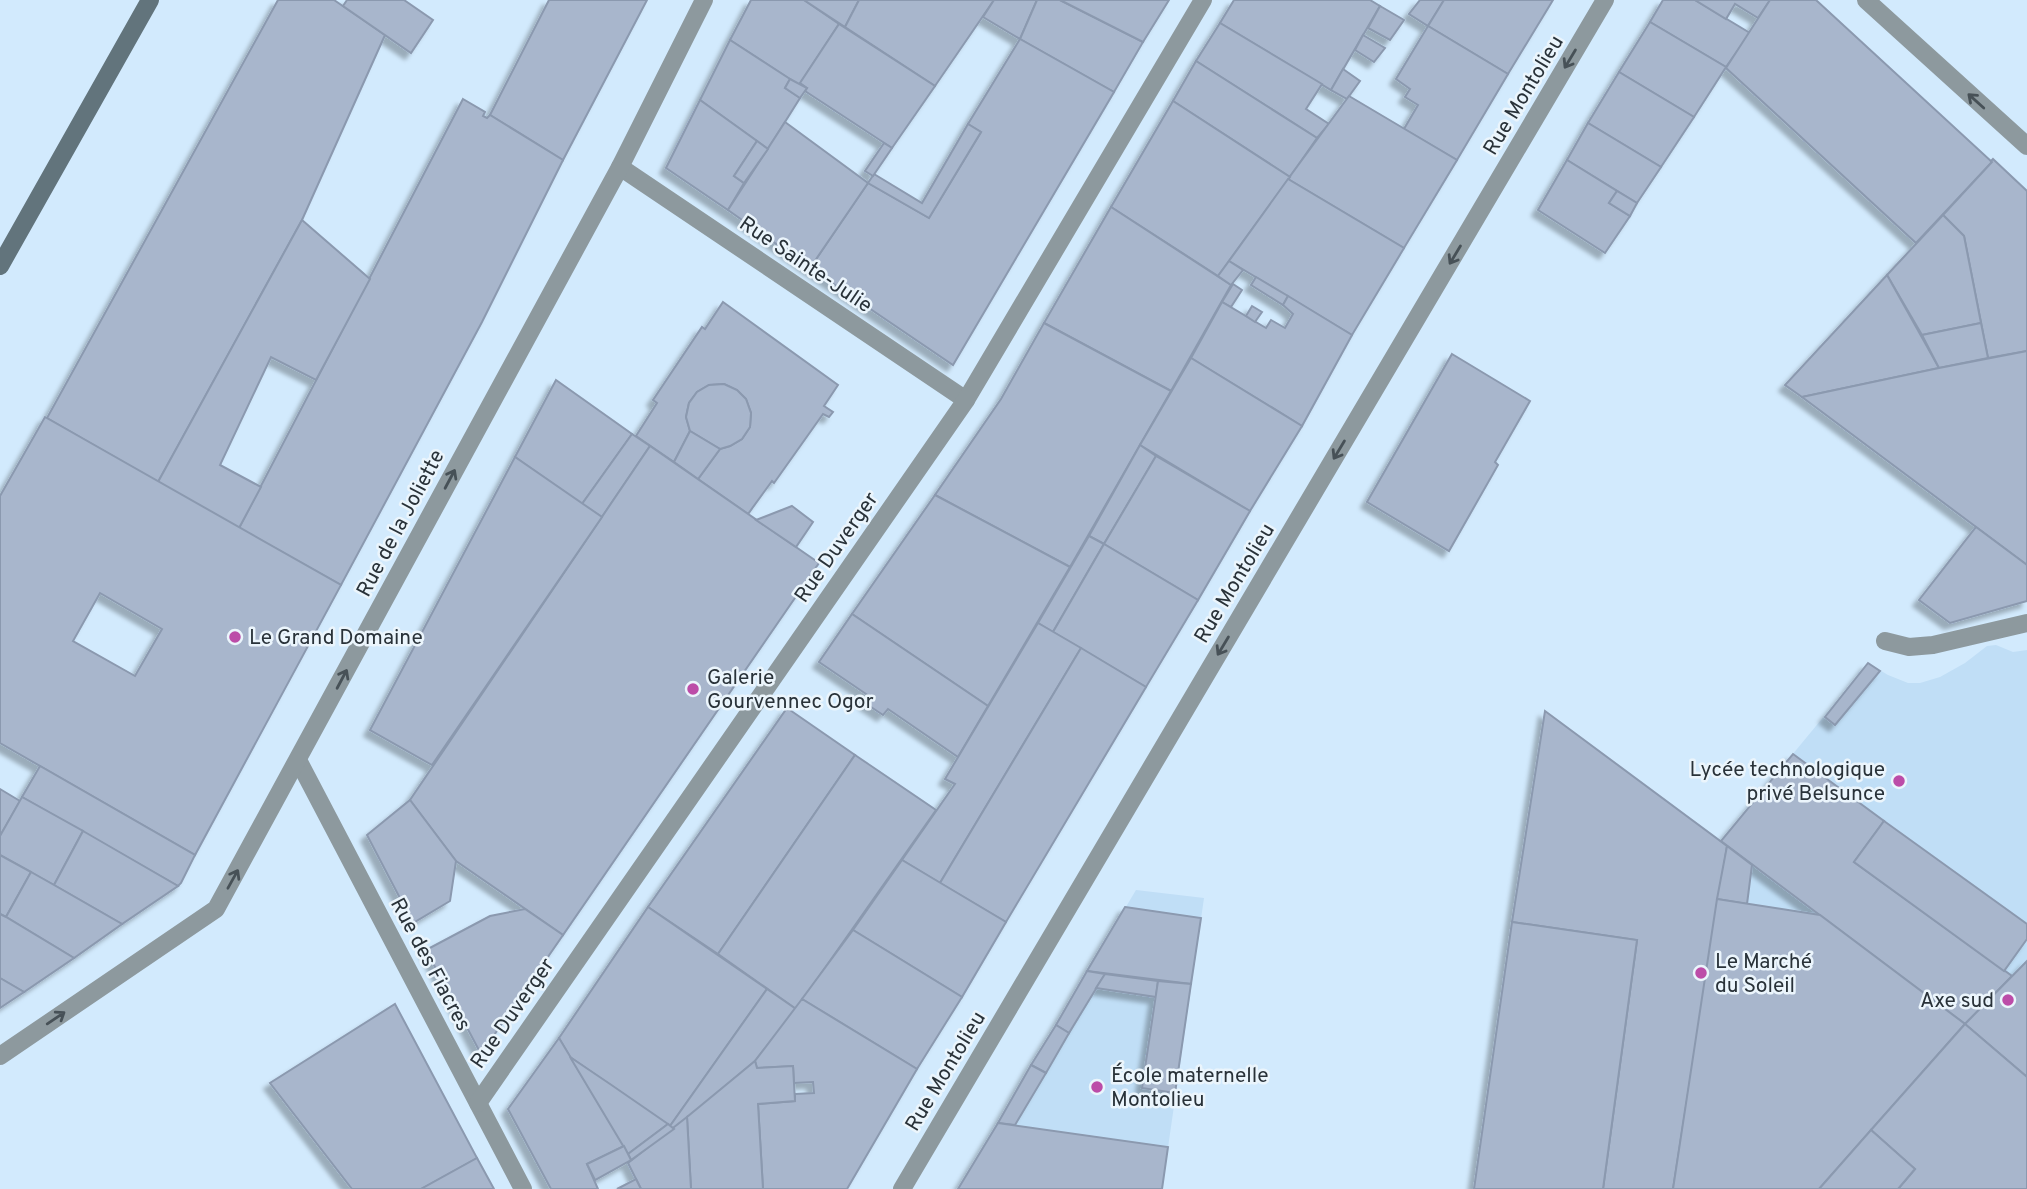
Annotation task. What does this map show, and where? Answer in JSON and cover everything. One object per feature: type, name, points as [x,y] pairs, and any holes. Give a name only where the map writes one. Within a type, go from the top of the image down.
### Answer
[{"type":"main road","points":[[0,266],[150,0]]},
{"type":"street","name":"Rue de la Joliette","points":[[0,1056],[216,909],[620,167],[704,0]]},
{"type":"street","name":"Rue Duverger","points":[[478,1103],[966,400],[1203,0]]},
{"type":"street","name":"Rue Montolieu","points":[[902,1189],[1605,0]]},
{"type":"street","points":[[1866,0],[2027,146]]},
{"type":"street","name":"Rue Sainte-Julie","points":[[620,167],[966,400]]},
{"type":"street","points":[[1885,641],[1909,647],[1933,645],[2027,624]]},
{"type":"street","name":"Rue des Fiacres","points":[[298,760],[523,1189]]},
{"type":"shaded area","name":"Le Marché du Soleil","points":[[1996,645],[2013,652],[2027,650],[2027,962],[1965,1024],[1819,1189],[1474,1189],[1545,711],[1721,841],[1868,663],[1908,683],[1920,683],[1940,677],[1987,646]]},
{"type":"shaded area","name":"École maternelle Montolieu","points":[[1136,890],[1204,898],[1162,1189],[958,1189]]},
{"type":"building","points":[[278,0],[334,0],[385,35],[302,220],[158,482],[47,418]]},
{"type":"building","points":[[347,0],[404,0],[433,20],[411,53],[343,6]]},
{"type":"building","points":[[549,0],[647,0],[563,160],[490,115]]},
{"type":"building","points":[[751,0],[804,0],[839,24],[799,85],[730,40]]},
{"type":"building","points":[[804,0],[859,0],[845,27]]},
{"type":"building","points":[[859,0],[994,0],[935,86],[845,27]]},
{"type":"building","points":[[994,0],[1037,0],[1020,39],[983,17]]},
{"type":"building","points":[[1037,0],[1060,0],[1143,42],[1114,92],[1020,39]]},
{"type":"building","points":[[1060,0],[1169,0],[1143,42]]},
{"type":"building","points":[[1234,0],[1370,0],[1380,6],[1331,90],[1220,23]]},
{"type":"building","points":[[1420,0],[1444,0],[1428,26],[1409,14]]},
{"type":"building","points":[[1444,0],[1553,0],[1508,74],[1428,26]]},
{"type":"building","points":[[1663,0],[1695,0],[1750,33],[1726,67],[1650,22]]},
{"type":"building","points":[[1695,0],[1770,0],[1758,18],[1735,4],[1726,19]]},
{"type":"building","points":[[1770,0],[1816,0],[1992,162],[1916,243],[1726,68]]},
{"type":"building","points":[[1380,6],[1404,20],[1390,40],[1368,28]]},
{"type":"building","points":[[1650,22],[1726,67],[1694,117],[1619,72]]},
{"type":"building","points":[[1220,23],[1322,84],[1306,109],[1329,124],[1317,138],[1196,61]]},
{"type":"building","points":[[839,24],[935,86],[892,148],[805,91],[807,88],[800,83]]},
{"type":"building","points":[[1428,26],[1508,74],[1457,160],[1404,129],[1418,105],[1405,97],[1410,89],[1396,79]]},
{"type":"building","points":[[1363,35],[1385,48],[1374,62],[1355,50]]},
{"type":"building","points":[[1020,39],[1114,92],[953,365],[810,268],[868,183],[929,218],[981,132],[968,124]]},
{"type":"building","points":[[730,40],[790,79],[785,88],[800,98],[768,149],[700,100]]},
{"type":"building","points":[[1196,61],[1317,138],[1290,177],[1173,101]]},
{"type":"building","points":[[1343,69],[1360,81],[1347,99],[1331,90]]},
{"type":"building","points":[[1619,72],[1694,117],[1661,167],[1588,123]]},
{"type":"building","points":[[790,79],[807,88],[800,98],[785,88]]},
{"type":"building","points":[[1349,96],[1457,160],[1404,248],[1288,179]]},
{"type":"building","points":[[463,99],[485,112],[483,116],[487,118],[490,115],[563,160],[482,322],[341,585],[239,528]]},
{"type":"building","points":[[700,100],[757,141],[734,176],[744,183],[728,210],[666,168]]},
{"type":"building","points":[[1173,101],[1290,177],[1218,276],[1111,207]]},
{"type":"building","points":[[785,122],[868,183],[810,268],[728,210]]},
{"type":"building","points":[[1588,123],[1661,167],[1637,203],[1567,160]]},
{"type":"building","points":[[968,124],[981,132],[929,218],[868,183],[874,174],[922,203]]},
{"type":"building","points":[[757,141],[768,149],[744,183],[734,176]]},
{"type":"building","points":[[884,143],[892,148],[873,176],[865,171]]},
{"type":"building","points":[[1993,159],[2027,191],[2027,351],[1988,358],[1964,236],[1943,215]]},
{"type":"building","points":[[1567,160],[1617,191],[1609,203],[1630,216],[1605,253],[1538,210]]},
{"type":"building","points":[[1288,179],[1404,248],[1352,335],[1229,261]]},
{"type":"building","points":[[1617,191],[1637,203],[1630,216],[1609,203]]},
{"type":"building","points":[[1111,207],[1231,285],[1171,391],[1044,323]]},
{"type":"building","points":[[1943,215],[1964,236],[1981,323],[1922,335],[1887,275]]},
{"type":"building","points":[[302,220],[370,279],[316,380],[271,357],[220,465],[261,487],[239,528],[158,482]]},
{"type":"building","points":[[1229,261],[1243,270],[1231,285],[1218,276]]},
{"type":"building","points":[[1887,275],[1939,368],[1802,397],[1785,385]]},
{"type":"building","points":[[1256,277],[1288,296],[1283,305],[1251,285]]},
{"type":"building","points":[[1233,284],[1242,290],[1231,307],[1222,302]]},
{"type":"building","points":[[1288,296],[1352,335],[1302,426],[1191,358],[1222,302],[1266,328],[1271,320],[1285,328],[1293,314],[1283,305]]},
{"type":"building","points":[[723,302],[838,385],[824,406],[833,412],[829,417],[823,414],[774,483],[772,481],[748,514],[698,479],[720,449],[742,439],[750,427],[751,413],[746,399],[737,390],[724,384],[709,385],[697,392],[689,403],[686,417],[690,431],[674,462],[636,436],[657,403],[653,400],[702,327],[705,329]]},
{"type":"building","points":[[1252,306],[1262,312],[1255,322],[1246,316]]},
{"type":"building","points":[[1044,323],[1171,391],[1070,567],[935,495],[1001,399]]},
{"type":"building","points":[[1981,323],[1988,358],[1939,368],[1922,335]]},
{"type":"building","points":[[2027,351],[2027,565],[1802,397],[1939,368]]},
{"type":"building","points":[[1452,354],[1530,401],[1495,462],[1498,465],[1449,551],[1367,502]]},
{"type":"building","points":[[1191,358],[1302,426],[1250,511],[1140,445]]},
{"type":"building","points":[[556,380],[632,434],[582,504],[515,457]]},
{"type":"building","points":[[724,384],[737,390],[746,399],[751,413],[750,427],[742,439],[720,449],[690,431],[686,417],[689,403],[697,392],[709,385]]},
{"type":"building","name":"Le Grand Domaine","points":[[45,417],[341,585],[195,855],[0,743],[0,496]],"holes":[[[100,593],[162,629],[135,676],[73,641]]]},
{"type":"building","points":[[690,431],[720,449],[698,479],[674,462]]},
{"type":"building","points":[[632,434],[650,446],[602,517],[582,504]]},
{"type":"building","points":[[1140,445],[1156,456],[1104,544],[1089,536]]},
{"type":"building","points":[[650,446],[819,563],[563,935],[456,861],[410,800]]},
{"type":"building","points":[[1156,456],[1250,511],[1198,600],[1104,544]]},
{"type":"building","points":[[515,457],[602,517],[432,765],[370,730]]},
{"type":"building","points":[[935,495],[1070,567],[988,706],[852,614]]},
{"type":"building","points":[[792,506],[813,522],[796,547],[756,520]]},
{"type":"building","points":[[1976,527],[2027,565],[2027,601],[1950,623],[1919,600]]},
{"type":"building","points":[[1089,536],[1104,544],[1053,632],[1038,623]]},
{"type":"building","points":[[1104,544],[1198,600],[1146,687],[1053,632]]},
{"type":"building","points":[[852,614],[988,706],[958,757],[888,709],[883,715],[865,703],[869,696],[819,662]]},
{"type":"building","points":[[1038,623],[1081,648],[940,883],[902,860],[955,784],[945,779]]},
{"type":"building","points":[[1081,648],[1146,687],[1006,922],[940,883]]},
{"type":"building","points":[[1868,663],[1880,671],[1835,725],[1825,717]]},
{"type":"building","points":[[787,708],[855,755],[718,954],[648,907]]},
{"type":"building","points":[[1545,711],[1727,846],[1673,1189],[1603,1189],[1637,940],[1512,922]]},
{"type":"building","points":[[1793,754],[1884,821],[1854,862],[2012,976],[1965,1024],[1721,841]]},
{"type":"building","points":[[855,755],[936,810],[796,1009],[718,954]]},
{"type":"building","points":[[40,766],[195,855],[181,883],[178,886],[22,797]]},
{"type":"building","points":[[0,789],[20,801],[0,836]]},
{"type":"building","points":[[22,797],[83,831],[54,885],[0,855],[0,836]]},
{"type":"building","points":[[410,800],[456,861],[450,901],[413,923],[367,835]]},
{"type":"building","points":[[1884,821],[2027,924],[2027,939],[2004,971],[1854,862]]},
{"type":"building","points":[[83,831],[178,886],[122,924],[54,885]]},
{"type":"building","points":[[1727,846],[1752,865],[1747,904],[1717,899]]},
{"type":"building","points":[[0,855],[31,872],[6,917],[0,914]]},
{"type":"building","points":[[902,860],[1006,922],[962,997],[853,930]]},
{"type":"building","points":[[31,872],[122,924],[74,958],[6,917]]},
{"type":"building","points":[[1717,899],[1820,915],[1965,1024],[1819,1189],[1673,1189]]},
{"type":"building","points":[[648,907],[767,989],[670,1126],[570,1057],[559,1038]]},
{"type":"building","points":[[1125,907],[1201,918],[1191,984],[1087,971]]},
{"type":"building","points":[[525,909],[563,935],[481,1054],[426,950],[490,916]]},
{"type":"building","points":[[0,914],[74,958],[24,992],[0,978]]},
{"type":"building","points":[[1512,922],[1637,940],[1603,1189],[1474,1189]]},
{"type":"building","points":[[853,930],[962,997],[917,1069],[802,999]]},
{"type":"building","name":"Axe sud","points":[[2027,961],[2027,1077],[1965,1024]]},
{"type":"building","points":[[1087,971],[1105,974],[1069,1033],[1056,1025]]},
{"type":"building","points":[[1105,974],[1158,981],[1156,997],[1096,988]]},
{"type":"building","points":[[0,978],[24,992],[0,1008]]},
{"type":"building","points":[[1158,981],[1191,984],[1175,1093],[1142,1088]]},
{"type":"building","points":[[767,989],[796,1009],[755,1061],[674,1129],[670,1126]]},
{"type":"building","points":[[802,999],[917,1069],[847,1189],[763,1189],[758,1104],[795,1101],[795,1094],[814,1093],[813,1082],[794,1083],[793,1066],[757,1068],[755,1061]]},
{"type":"building","points":[[395,1004],[477,1158],[421,1189],[352,1189],[270,1083]]},
{"type":"building","points":[[1965,1024],[2027,1077],[2027,1189],[1898,1189],[1915,1169],[1871,1130]]},
{"type":"building","points":[[1056,1025],[1069,1033],[1046,1073],[1031,1065]]},
{"type":"building","points":[[559,1038],[624,1146],[587,1164],[598,1189],[551,1189],[508,1109]]},
{"type":"building","points":[[570,1057],[610,1084],[668,1124],[628,1154]]},
{"type":"building","points":[[755,1061],[757,1068],[793,1066],[795,1101],[758,1104],[763,1189],[691,1189],[687,1117]]},
{"type":"building","points":[[1031,1065],[1046,1073],[1015,1125],[998,1123]]},
{"type":"building","points":[[687,1117],[691,1189],[641,1189],[628,1163]]},
{"type":"building","points":[[998,1123],[1168,1147],[1162,1189],[958,1189]]},
{"type":"building","points":[[668,1124],[674,1129],[631,1160],[628,1154]]},
{"type":"building","points":[[1871,1130],[1915,1169],[1898,1189],[1819,1189]]},
{"type":"building","points":[[624,1146],[631,1160],[595,1180],[587,1164]]},
{"type":"building","points":[[477,1158],[494,1189],[421,1189]]},
{"type":"building","points":[[636,1179],[641,1189],[617,1189]]},
{"type":"place","name":"Le Grand Domaine","points":[[235,637]]},
{"type":"place","name":"Galerie Gourvennec Ogor","points":[[693,689]]},
{"type":"place","name":"Lycée technologique privé Belsunce","points":[[1899,781]]},
{"type":"place","name":"Le Marché du Soleil","points":[[1701,973]]},
{"type":"place","name":"Axe sud","points":[[2008,1000]]},
{"type":"place","name":"École maternelle Montolieu","points":[[1097,1087]]}]
